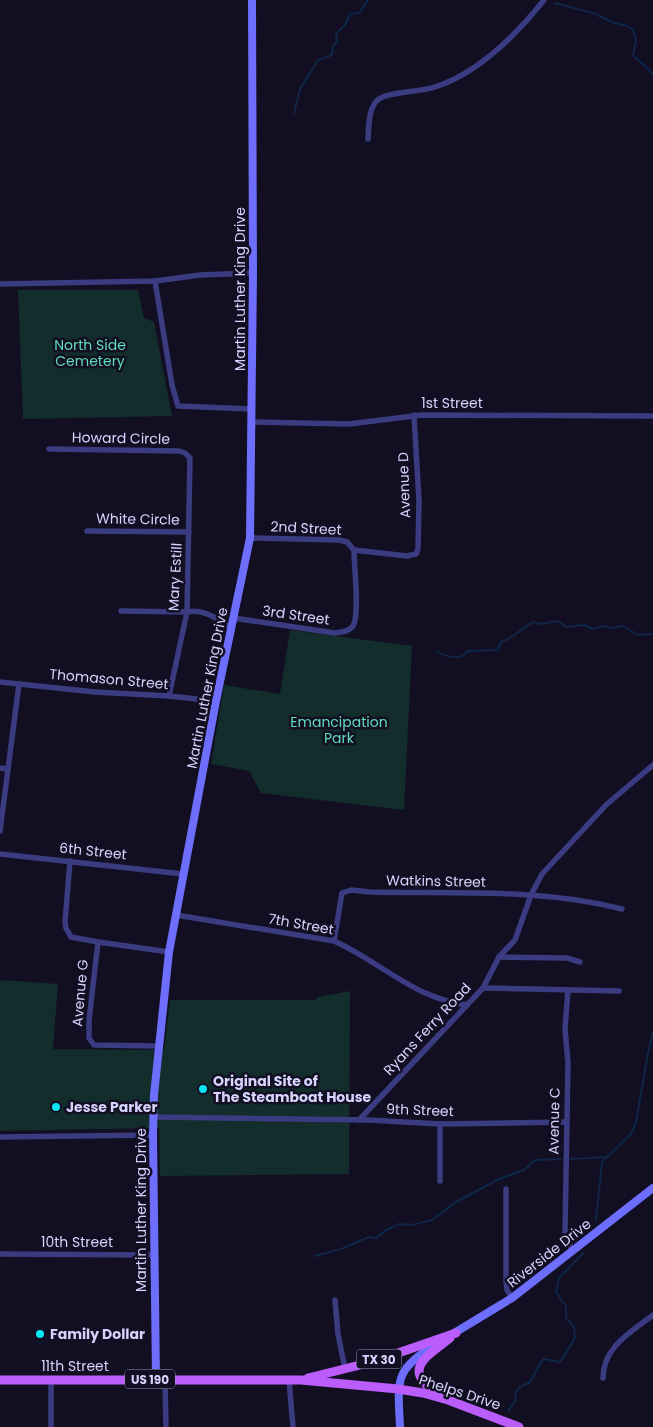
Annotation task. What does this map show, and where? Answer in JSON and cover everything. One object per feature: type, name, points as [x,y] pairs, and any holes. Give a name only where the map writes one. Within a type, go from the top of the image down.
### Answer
[{"type":"main road","name":"TX 30","points":[[301,1380],[372,1362],[456,1332]]},
{"type":"main road","points":[[448,1400],[432,1390],[421,1378],[419,1370],[422,1361],[456,1332]]},
{"type":"main road","name":"11th Street","points":[[0,1380],[301,1380]]},
{"type":"main road","name":"Phelps Drive","points":[[301,1380],[423,1393],[448,1400],[519,1427]]},
{"type":"street","name":"Martin Luther King Drive","points":[[161,1379],[154,1255],[153,1117],[158,1046],[169,952],[183,874],[250,538],[253,273],[252,0]]},
{"type":"street","points":[[368,138],[374,104],[380,98],[426,90],[463,75],[487,58],[524,23],[544,0]]},
{"type":"street","points":[[0,284],[155,281],[200,275],[253,273]]},
{"type":"street","points":[[155,281],[172,386],[178,406],[252,409]]},
{"type":"street","name":"1st Street","points":[[251,422],[349,424],[414,415],[653,416]]},
{"type":"street","name":"Avenue D","points":[[414,415],[418,501],[418,549],[416,554]]},
{"type":"street","name":"Howard Circle","points":[[49,449],[179,451],[185,453],[190,458]]},
{"type":"street","name":"Mary Estill","points":[[169,696],[187,612],[190,458]]},
{"type":"street","name":"White Circle","points":[[87,531],[189,532]]},
{"type":"street","name":"2nd Street","points":[[250,538],[339,540],[347,542],[354,550],[407,556],[416,554]]},
{"type":"street","name":"3rd Street","points":[[233,618],[335,633],[348,631],[353,625],[356,614],[354,550]]},
{"type":"street","points":[[121,611],[187,612],[193,610],[212,615],[231,628]]},
{"type":"street","name":"Thomason Street","points":[[0,682],[95,692],[216,701]]},
{"type":"street","points":[[0,831],[19,684]]},
{"type":"street","name":"Ryans Ferry Road","points":[[359,1120],[483,988],[499,957],[515,940],[531,895],[542,874],[606,805],[653,765]]},
{"type":"street","points":[[0,768],[8,768]]},
{"type":"street","name":"6th Street","points":[[0,854],[183,874]]},
{"type":"street","points":[[70,861],[65,922],[68,934],[76,939],[169,952]]},
{"type":"street","name":"Watkins Street","points":[[334,941],[342,893],[351,890],[531,895],[593,902],[622,909]]},
{"type":"street","name":"7th Street","points":[[176,915],[334,941],[350,948],[408,985],[445,1002],[467,1005]]},
{"type":"street","name":"Avenue G","points":[[98,942],[89,1020],[89,1038],[94,1045],[158,1046]]},
{"type":"street","points":[[499,957],[567,958],[580,962]]},
{"type":"street","points":[[483,988],[619,991]]},
{"type":"street","name":"Avenue C","points":[[568,990],[565,1029],[568,1063],[565,1232],[567,1242],[572,1251]]},
{"type":"street","name":"9th Street","points":[[153,1117],[359,1120],[440,1124],[567,1122]]},
{"type":"street","points":[[440,1124],[440,1181]]},
{"type":"street","points":[[0,1136],[153,1135]]},
{"type":"street","name":"Riverside Drive","points":[[456,1332],[512,1298],[653,1188]]},
{"type":"street","points":[[506,1189],[506,1282],[507,1290],[512,1298]]},
{"type":"street","name":"10th Street","points":[[0,1254],[154,1255]]},
{"type":"street","points":[[335,1300],[338,1334],[345,1369]]},
{"type":"street","points":[[603,1378],[605,1364],[613,1348],[653,1315]]},
{"type":"street","name":"TX 30","points":[[398,1389],[401,1376],[417,1356],[456,1332]]},
{"type":"street","points":[[51,1379],[51,1427]]},
{"type":"street","points":[[161,1379],[166,1427]]},
{"type":"street","points":[[289,1380],[293,1427]]},
{"type":"street","points":[[398,1389],[400,1427]]},
{"type":"green space","name":"North Side Cemetery","points":[[18,290],[138,290],[144,318],[154,322],[172,416],[23,419]]},
{"type":"green space","name":"Emancipation Park","points":[[290,630],[412,646],[404,810],[261,793],[249,771],[211,764],[224,685],[280,694]]},
{"type":"green space","points":[[0,980],[58,984],[53,1049],[164,1050],[170,1000],[316,1000],[317,997],[350,991],[349,1174],[160,1176],[159,1128],[0,1131]]},
{"type":"waterway","points":[[294,113],[300,89],[318,60],[332,55],[333,46],[337,42],[336,34],[345,25],[350,14],[359,13],[368,0]]},
{"type":"waterway","points":[[555,3],[593,13],[633,30],[636,40],[633,55],[653,74]]},
{"type":"waterway","points":[[437,652],[457,657],[468,651],[498,650],[501,642],[533,622],[541,624],[558,621],[566,627],[584,625],[593,629],[602,626],[612,628],[623,626],[638,635],[653,634]]},
{"type":"waterway","points":[[596,1220],[602,1162],[631,1134],[636,1122],[653,1032]]},
{"type":"waterway","points":[[571,1159],[606,1157]]},
{"type":"waterway","points":[[315,1256],[341,1249],[369,1237],[376,1238],[386,1230],[399,1224],[412,1225],[432,1220],[456,1202],[497,1180],[524,1170],[535,1160],[561,1159]]},
{"type":"waterway","points":[[508,1411],[516,1400],[515,1393],[520,1387],[530,1382],[543,1359],[560,1362],[575,1337],[574,1327],[566,1318],[566,1306],[556,1292],[559,1278],[583,1253]]},
{"type":"place","name":"Original Site of The Steamboat House","points":[[203,1089]]},
{"type":"place","name":"Jesse Parker","points":[[56,1107]]},
{"type":"place","name":"Family Dollar","points":[[40,1334]]}]
